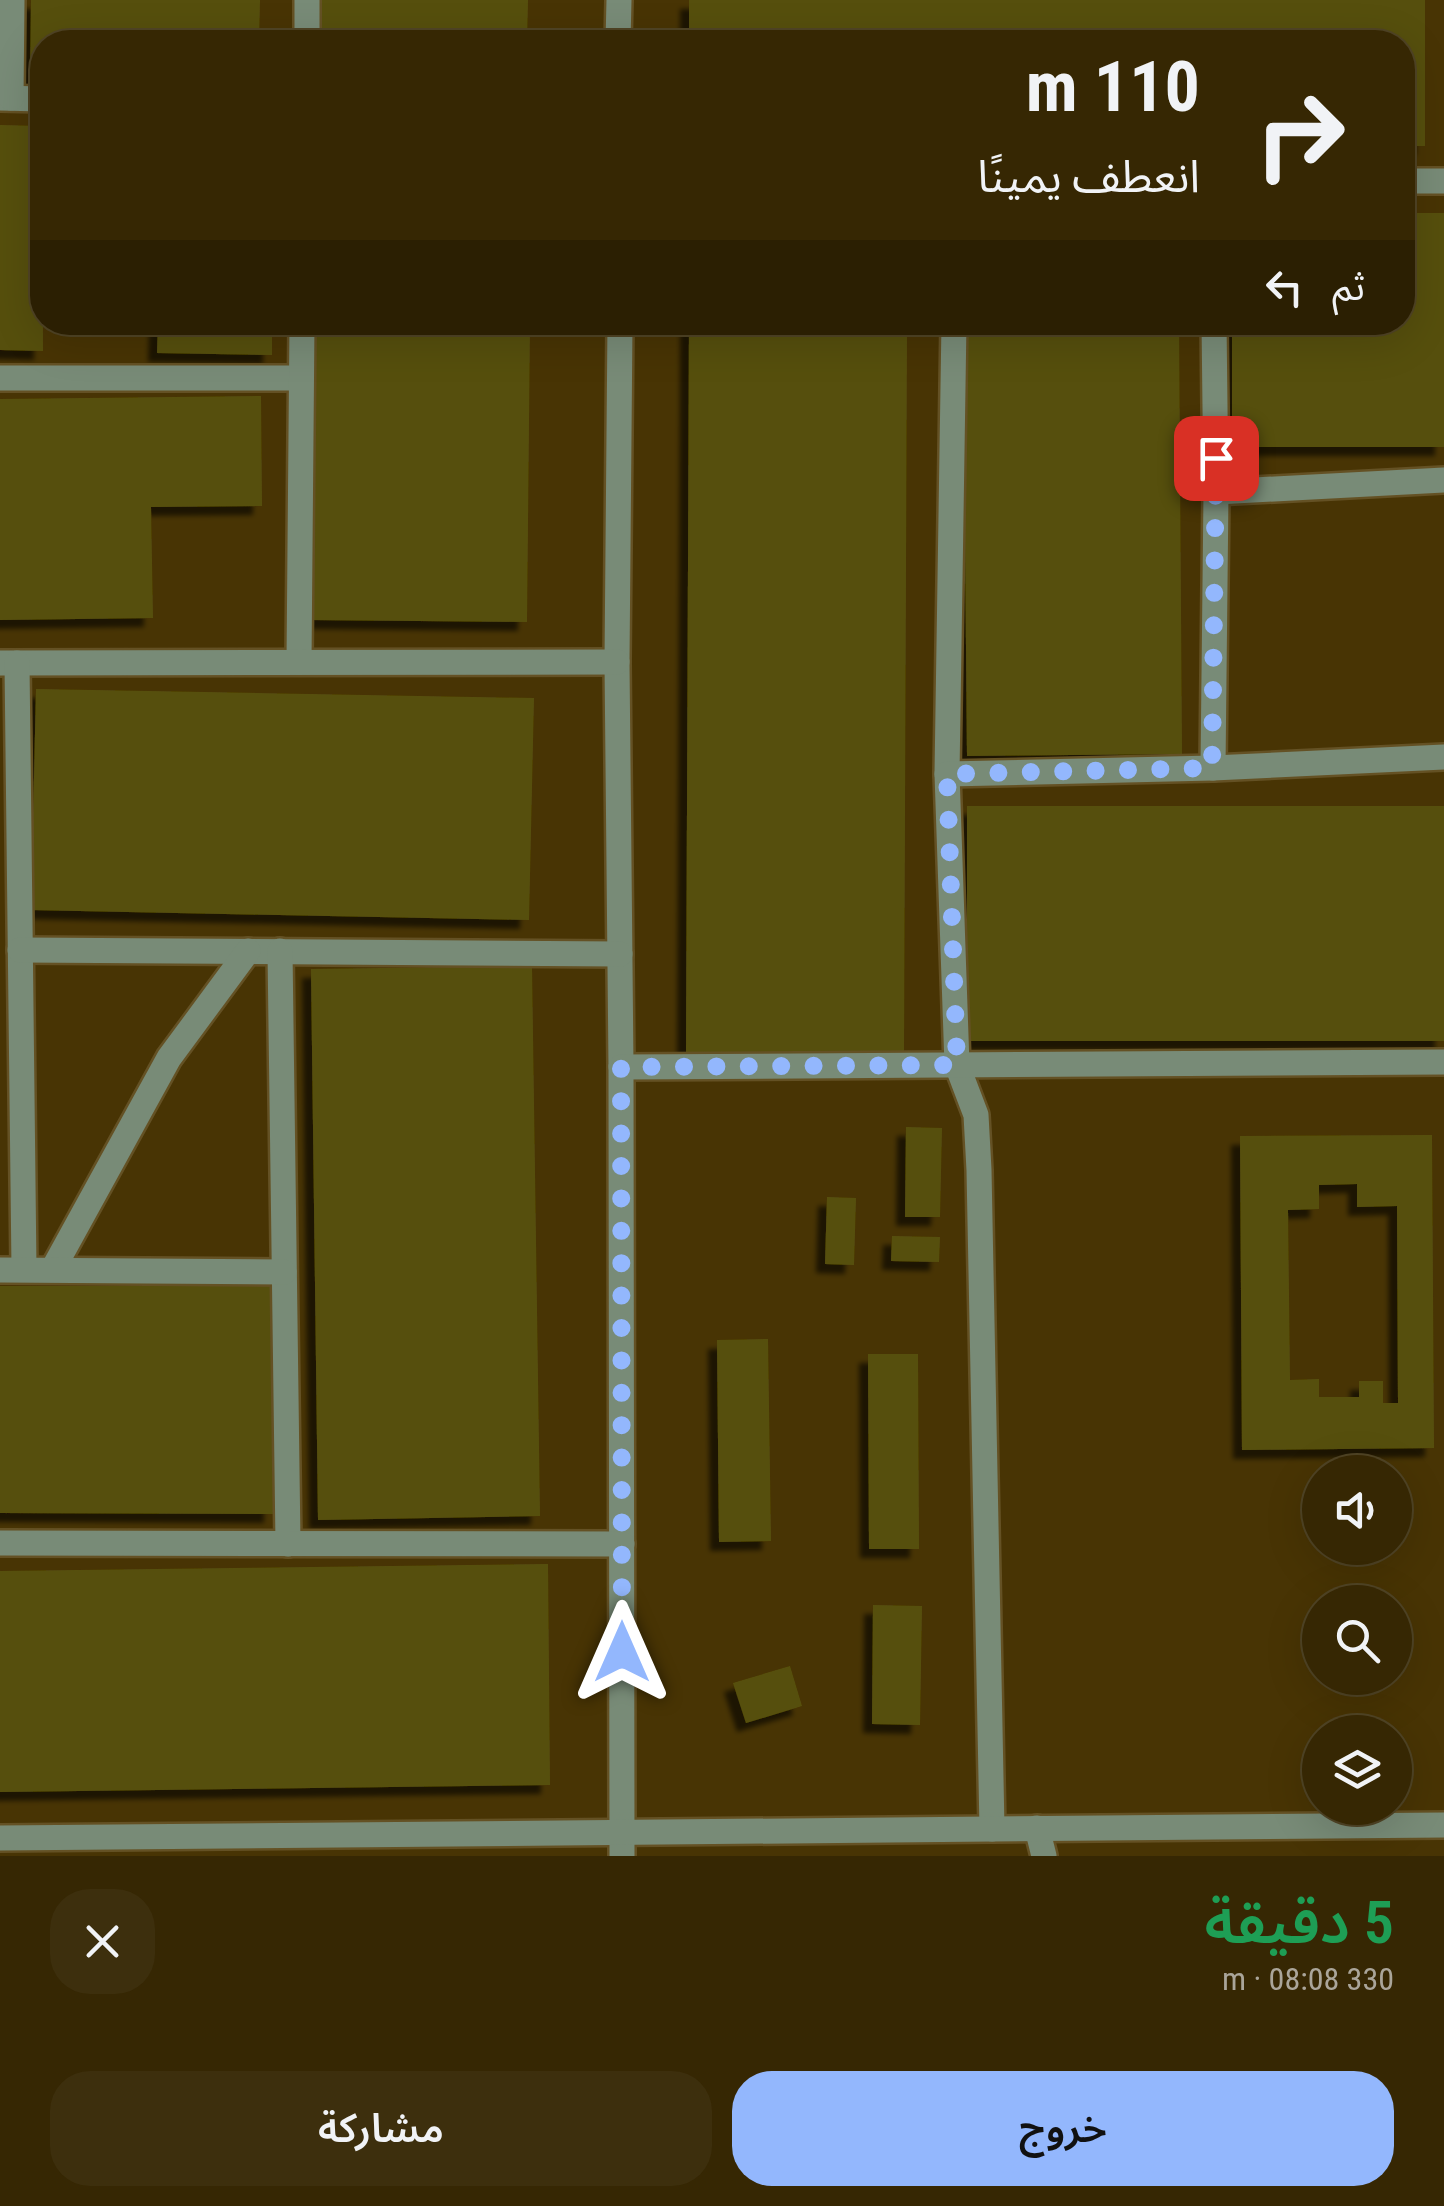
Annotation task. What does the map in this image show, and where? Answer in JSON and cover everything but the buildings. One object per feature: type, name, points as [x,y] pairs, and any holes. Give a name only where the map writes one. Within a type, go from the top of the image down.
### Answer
[{"type":"street","points":[[6,98],[12,0]]},
{"type":"street","points":[[307,0],[307,30]]},
{"type":"street","points":[[618,0],[618,30]]},
{"type":"street","points":[[1415,181],[1444,181]]},
{"type":"street","points":[[300,662],[302,335]]},
{"type":"street","points":[[620,335],[617,662],[622,1844]]},
{"type":"street","points":[[954,335],[947,774],[957,1065],[976,1115],[979,1170],[992,1829]]},
{"type":"street","points":[[1212,768],[1214,335]]},
{"type":"street","points":[[0,378],[300,378]]},
{"type":"street","points":[[1216,492],[1444,480]]},
{"type":"street","points":[[284,1272],[12,1269],[20,950],[8,663],[617,662]]},
{"type":"street","points":[[947,774],[1212,768],[1444,757]]},
{"type":"street","points":[[20,950],[620,954]]},
{"type":"street","points":[[53,1270],[169,1058],[248,951]]},
{"type":"street","points":[[280,952],[288,1544]]},
{"type":"street","points":[[621,1067],[1444,1062]]},
{"type":"street","points":[[0,1543],[622,1544]]},
{"type":"street","points":[[0,1838],[239,1846],[622,1844],[992,1829],[1444,1824]]},
{"type":"street","points":[[1037,1828],[1044,1856]]},
{"type":"route","points":[[622,1652],[621,1067],[957,1065],[947,774],[1212,768],[1216,458]]}]
